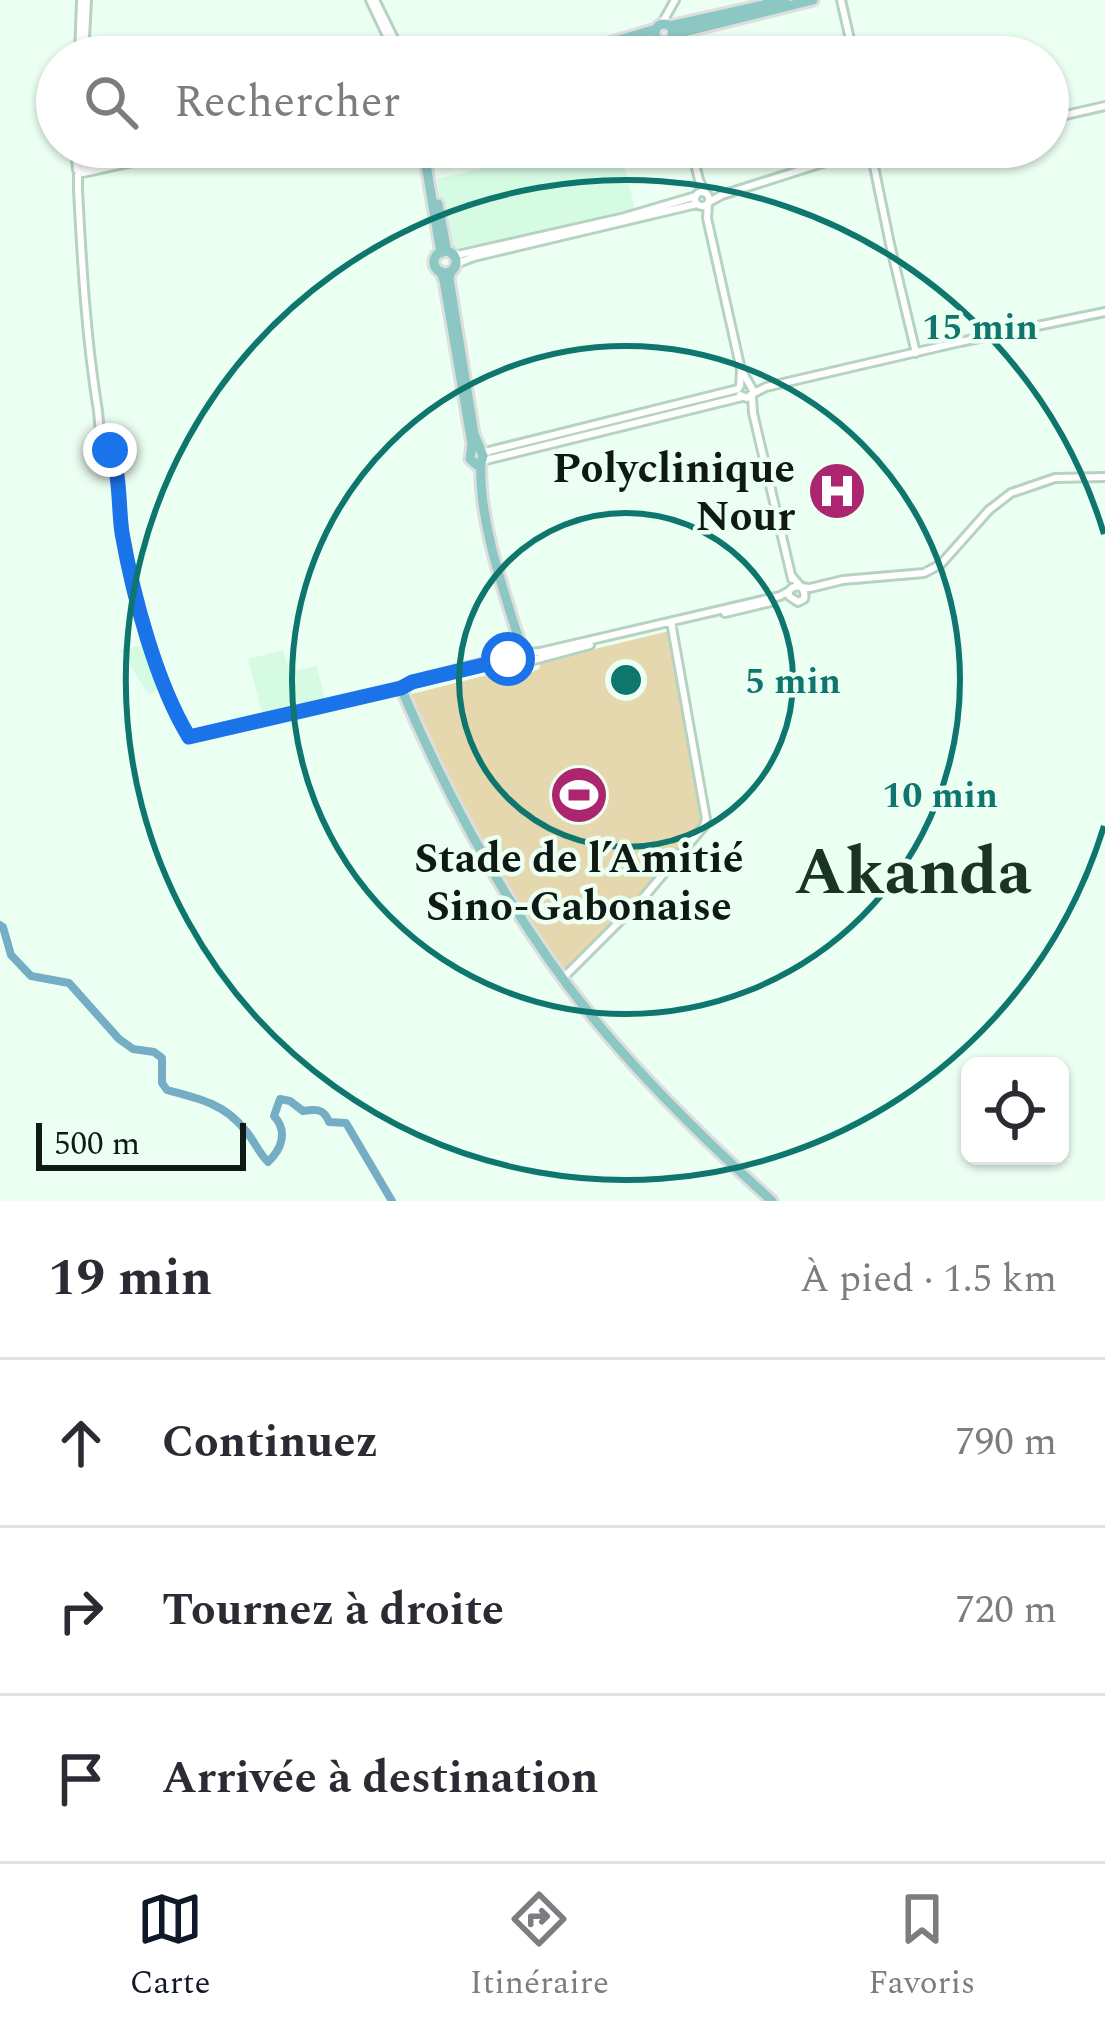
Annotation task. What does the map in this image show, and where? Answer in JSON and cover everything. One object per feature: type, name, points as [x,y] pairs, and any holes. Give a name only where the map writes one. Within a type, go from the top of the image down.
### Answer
[{"type":"main road","points":[[657,36],[785,0]]},
{"type":"main road","points":[[651,36],[813,0]]},
{"type":"main road","points":[[430,168],[448,261],[444,280],[478,457],[493,567],[522,656],[404,687],[466,826],[563,978],[624,1054],[772,1201]]},
{"type":"street","points":[[82,36],[84,0]]},
{"type":"street","points":[[373,0],[390,36]]},
{"type":"street","points":[[665,36],[675,0]]},
{"type":"street","points":[[841,0],[849,36]]},
{"type":"street","points":[[1069,114],[1105,106]]},
{"type":"street","points":[[82,169],[87,168]]},
{"type":"street","points":[[82,169],[86,173],[108,168]]},
{"type":"street","points":[[696,168],[792,576],[790,593]]},
{"type":"street","points":[[448,261],[722,195],[807,168]]},
{"type":"street","points":[[874,168],[916,353]]},
{"type":"street","points":[[82,169],[78,190],[86,334],[102,437],[115,463],[118,507],[135,594],[157,664],[189,737],[404,687]]},
{"type":"street","points":[[478,457],[746,391],[1105,312]]},
{"type":"street","points":[[522,656],[819,585],[924,573],[946,560],[989,510],[1016,490],[1055,478],[1105,477]]},
{"type":"street","points":[[792,576],[803,591]]},
{"type":"street","points":[[790,593],[800,602],[803,591]]},
{"type":"street","points":[[563,978],[643,898],[704,826],[671,624]]},
{"type":"shaded area","points":[[484,168],[625,168],[635,209],[456,251],[447,245],[437,179]]},
{"type":"shaded area","name":"Stade de l’Amitié Sino-Gabonaise","points":[[669,631],[704,817],[699,831],[565,974],[475,832],[408,695],[511,669],[519,677],[539,669],[541,662]]},
{"type":"shaded area","points":[[147,644],[164,687],[149,695],[120,650]]},
{"type":"shaded area","points":[[283,650],[290,672],[317,666],[325,700],[262,713],[248,659]]},
{"type":"waterway","points":[[0,925],[11,955],[31,976],[69,983],[119,1039],[162,1058],[162,1083],[167,1090],[229,1114],[268,1162],[282,1140],[274,1116],[280,1099],[290,1101],[303,1111],[322,1112],[329,1122],[346,1123],[392,1201]]},
{"type":"place","name":"Polyclinique Nour","points":[[837,491]]},
{"type":"place","name":"Stade de l’Amitié Sino-Gabonaise","points":[[579,795]]},
{"type":"district","name":"Akanda","points":[[913,870]]},
{"type":"route","points":[[110,450],[135,594],[157,664],[189,737],[508,659]]}]
